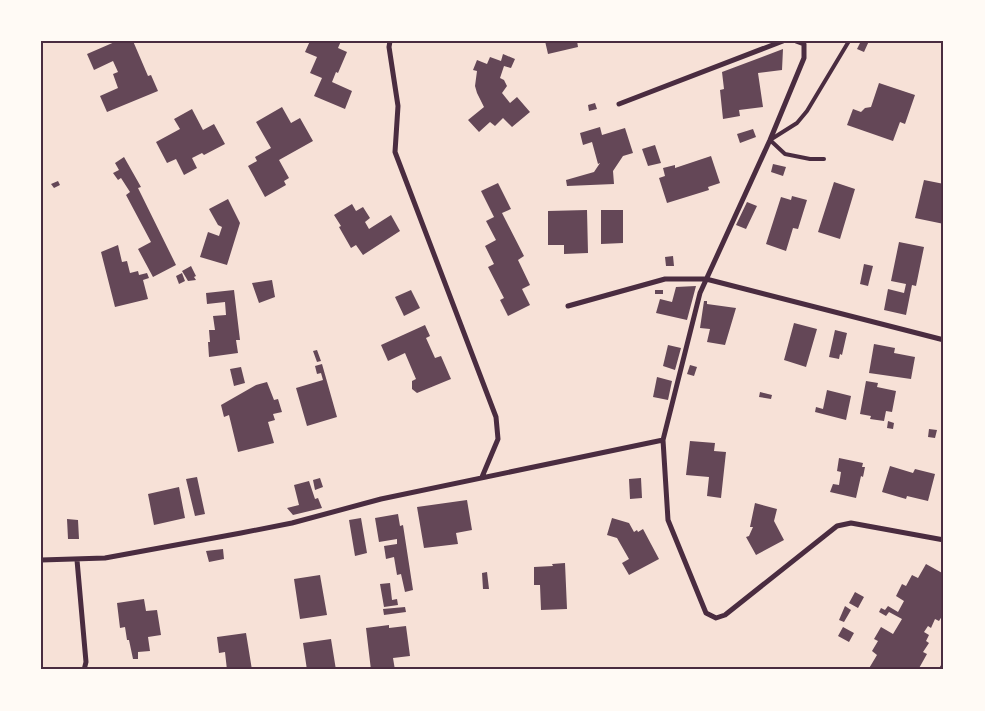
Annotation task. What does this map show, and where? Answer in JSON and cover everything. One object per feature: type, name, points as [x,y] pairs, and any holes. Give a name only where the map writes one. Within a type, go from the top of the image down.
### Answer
[{"type":"street","points":[[390,41],[389,48],[398,106],[395,152],[496,417],[498,439],[482,477]]},
{"type":"street","points":[[619,104],[783,41]]},
{"type":"street","points":[[796,41],[804,44],[804,58],[770,140],[700,293],[663,440],[668,520],[706,613],[716,618],[725,615],[837,526],[852,524],[944,540]]},
{"type":"street","points":[[568,306],[665,280],[706,279],[944,340]]},
{"type":"street","points":[[41,560],[105,558],[284,524],[381,499],[663,440]]},
{"type":"street","points":[[77,560],[86,662],[84,670]]},
{"type":"street","points":[[941,670],[944,665]]},
{"type":"lane","points":[[824,160],[785,154],[770,140],[797,123],[807,111],[849,41]]},
{"type":"building","points":[[117,41],[133,41],[148,76],[151,75],[158,91],[107,112],[100,96],[118,88],[113,74],[118,72],[113,61],[94,70],[87,54]]},
{"type":"building","points":[[310,41],[341,41],[338,48],[347,52],[332,82],[352,91],[345,109],[314,96],[322,78],[310,73],[317,57],[305,52]]},
{"type":"building","points":[[545,41],[577,41],[578,47],[548,54]]},
{"type":"building","points":[[861,41],[869,41],[864,52],[857,49]]},
{"type":"building","points":[[783,49],[782,70],[758,73],[763,107],[739,110],[740,116],[723,119],[720,90],[724,89],[722,72]]},
{"type":"building","points":[[503,54],[515,59],[511,68],[504,66],[500,78],[504,80],[507,86],[502,93],[510,103],[517,97],[530,112],[512,127],[503,118],[495,126],[490,122],[479,132],[468,120],[484,107],[475,86],[477,71],[473,70],[477,60],[487,64],[490,57],[501,61]]},
{"type":"building","points":[[879,83],[915,95],[905,124],[900,122],[893,141],[847,125],[853,109],[861,112],[865,108],[871,107]]},
{"type":"building","points":[[595,103],[597,109],[589,111],[588,105]]},
{"type":"building","points":[[282,107],[291,123],[300,118],[313,141],[279,160],[289,178],[284,181],[286,185],[265,197],[248,166],[257,161],[255,157],[271,148],[256,122]]},
{"type":"building","points":[[192,109],[203,130],[214,124],[225,144],[204,155],[202,153],[192,158],[197,168],[184,175],[176,159],[167,163],[156,142],[180,129],[174,119]]},
{"type":"building","points":[[600,127],[602,135],[625,128],[633,153],[623,156],[613,171],[614,184],[567,186],[566,180],[594,172],[600,163],[598,164],[592,142],[583,145],[580,133]]},
{"type":"building","points":[[753,129],[756,137],[740,143],[737,134]]},
{"type":"building","points":[[655,145],[661,163],[648,166],[642,149]]},
{"type":"building","points":[[711,156],[720,183],[708,187],[709,190],[667,203],[659,178],[665,176],[663,168],[675,165],[675,168]]},
{"type":"building","points":[[124,157],[141,187],[138,188],[176,265],[153,277],[138,249],[151,242],[126,195],[130,192],[121,178],[118,180],[113,173],[119,170],[115,163]]},
{"type":"building","points":[[773,164],[786,167],[783,176],[771,172]]},
{"type":"building","points":[[924,180],[944,184],[944,224],[915,218]]},
{"type":"building","points":[[58,181],[60,185],[54,188],[51,184]]},
{"type":"building","points":[[834,182],[855,189],[840,239],[818,232]]},
{"type":"building","points":[[498,183],[511,209],[502,213],[524,256],[518,260],[530,285],[522,289],[530,305],[508,316],[500,300],[504,298],[488,267],[494,264],[485,246],[496,240],[486,221],[494,217],[481,191]]},
{"type":"building","points":[[792,196],[807,200],[798,229],[793,228],[786,251],[766,244],[781,197],[791,200]]},
{"type":"building","points":[[228,199],[240,223],[227,265],[200,257],[208,232],[219,236],[222,227],[218,225],[209,209]]},
{"type":"building","points":[[747,202],[757,206],[746,229],[736,225]]},
{"type":"building","points":[[352,204],[356,211],[363,207],[370,218],[365,222],[369,229],[391,215],[400,231],[363,255],[356,245],[351,248],[334,215]]},
{"type":"building","points":[[587,210],[588,253],[564,254],[564,245],[548,245],[548,211]]},
{"type":"building","points":[[601,210],[623,210],[623,243],[601,244]]},
{"type":"building","points":[[899,242],[924,247],[916,286],[912,285],[906,315],[884,310],[888,289],[904,293],[906,284],[891,281]]},
{"type":"building","points":[[118,245],[122,262],[127,261],[130,273],[138,271],[139,275],[147,273],[149,278],[143,280],[148,299],[115,307],[101,252]]},
{"type":"building","points":[[673,256],[674,266],[666,266],[665,257]]},
{"type":"building","points":[[864,264],[873,266],[868,286],[860,284]]},
{"type":"building","points":[[191,266],[196,280],[188,281],[182,271]]},
{"type":"building","points":[[182,273],[185,281],[179,284],[176,276]]},
{"type":"building","points":[[272,280],[275,297],[259,303],[252,283]]},
{"type":"building","points":[[696,286],[687,320],[656,313],[660,299],[672,302],[676,287]]},
{"type":"building","points":[[234,290],[240,340],[236,340],[238,353],[209,357],[209,330],[215,330],[213,316],[226,315],[225,302],[207,304],[206,293]]},
{"type":"building","points":[[411,290],[420,308],[404,316],[395,297]]},
{"type":"building","points":[[655,290],[663,290],[663,294],[655,294]]},
{"type":"building","points":[[704,301],[707,301],[707,304],[736,308],[725,345],[707,342],[710,329],[700,328]]},
{"type":"building","points":[[794,323],[817,329],[806,367],[784,360]]},
{"type":"building","points":[[425,325],[430,336],[426,338],[435,358],[441,356],[451,379],[417,393],[412,389],[412,381],[416,379],[405,353],[388,361],[381,345]]},
{"type":"building","points":[[835,330],[847,333],[842,355],[840,354],[839,359],[829,357]]},
{"type":"building","points":[[874,344],[895,348],[894,353],[915,357],[911,379],[869,373]]},
{"type":"building","points":[[668,345],[681,348],[675,370],[663,366]]},
{"type":"building","points":[[317,350],[321,361],[317,362],[313,351]]},
{"type":"building","points":[[322,364],[337,417],[307,426],[296,388],[323,380],[321,373],[317,374],[315,366]]},
{"type":"building","points":[[690,365],[697,367],[694,376],[687,374]]},
{"type":"building","points":[[241,367],[245,383],[234,386],[230,369]]},
{"type":"building","points":[[657,377],[672,381],[668,400],[653,397]]},
{"type":"building","points":[[866,381],[878,383],[877,387],[896,391],[892,412],[886,411],[884,421],[870,419],[871,416],[860,414]]},
{"type":"building","points":[[267,382],[274,400],[278,399],[282,412],[273,414],[275,420],[268,422],[274,443],[238,452],[229,415],[224,417],[221,405],[256,385]]},
{"type":"building","points":[[827,390],[851,396],[846,420],[815,412],[816,407],[823,409]]},
{"type":"building","points":[[760,392],[772,395],[771,399],[759,397]]},
{"type":"building","points":[[888,421],[894,423],[893,429],[887,428]]},
{"type":"building","points":[[929,429],[937,430],[935,438],[928,437]]},
{"type":"building","points":[[690,441],[715,443],[714,451],[726,452],[721,498],[707,496],[709,477],[686,475]]},
{"type":"building","points":[[839,458],[863,463],[862,467],[865,467],[856,498],[830,492],[833,484],[839,485],[841,472],[837,471]]},
{"type":"building","points":[[890,466],[913,473],[915,469],[935,474],[928,501],[907,496],[906,499],[882,492]]},
{"type":"building","points":[[197,477],[205,514],[195,516],[186,479]]},
{"type":"building","points":[[320,478],[323,487],[315,490],[313,480]]},
{"type":"building","points":[[641,478],[642,498],[630,499],[629,479]]},
{"type":"building","points":[[309,481],[315,499],[318,498],[322,508],[293,515],[287,508],[299,505],[294,485]]},
{"type":"building","points":[[179,487],[185,518],[154,525],[148,494]]},
{"type":"building","points":[[467,500],[472,530],[456,533],[458,544],[424,548],[417,507]]},
{"type":"building","points":[[755,503],[777,509],[774,521],[784,540],[756,555],[746,537],[749,536],[753,527],[750,527]]},
{"type":"building","points":[[398,514],[400,526],[403,525],[413,590],[405,592],[401,574],[397,575],[394,557],[386,559],[384,546],[397,544],[397,539],[379,542],[375,518]]},
{"type":"building","points":[[361,518],[367,553],[355,556],[349,520]]},
{"type":"building","points":[[612,518],[629,523],[634,532],[643,529],[659,559],[629,575],[622,563],[629,559],[617,538],[607,535]]},
{"type":"building","points":[[67,519],[78,520],[79,539],[68,539]]},
{"type":"building","points":[[223,549],[224,559],[209,562],[206,551]]},
{"type":"building","points":[[565,563],[567,609],[541,610],[540,585],[534,585],[534,567]]},
{"type":"building","points":[[926,564],[944,574],[944,613],[939,621],[935,619],[931,628],[928,626],[924,632],[929,635],[926,641],[929,643],[923,652],[927,654],[918,670],[868,670],[877,655],[872,651],[878,641],[874,639],[881,627],[893,634],[902,619],[889,612],[886,616],[879,612],[881,608],[885,610],[888,606],[898,612],[904,601],[896,596],[902,584],[906,586],[912,575],[918,578]]},
{"type":"building","points":[[487,572],[489,589],[483,589],[482,573]]},
{"type":"building","points":[[320,575],[327,615],[300,619],[294,579]]},
{"type":"building","points":[[390,583],[392,600],[397,599],[398,605],[384,607],[380,584]]},
{"type":"building","points":[[855,592],[864,597],[858,608],[849,603]]},
{"type":"building","points":[[144,599],[146,611],[157,610],[161,635],[148,637],[150,651],[138,652],[138,659],[133,659],[125,627],[120,628],[117,603]]},
{"type":"building","points":[[845,606],[851,610],[844,622],[839,620]]},
{"type":"building","points":[[405,607],[406,612],[384,615],[383,609]]},
{"type":"building","points":[[389,625],[389,628],[406,626],[410,656],[393,658],[395,670],[371,670],[366,628]]},
{"type":"building","points":[[843,627],[854,633],[849,642],[838,636]]},
{"type":"building","points":[[246,633],[252,670],[227,670],[225,652],[219,653],[217,637]]},
{"type":"building","points":[[331,639],[336,670],[307,670],[303,643]]}]
